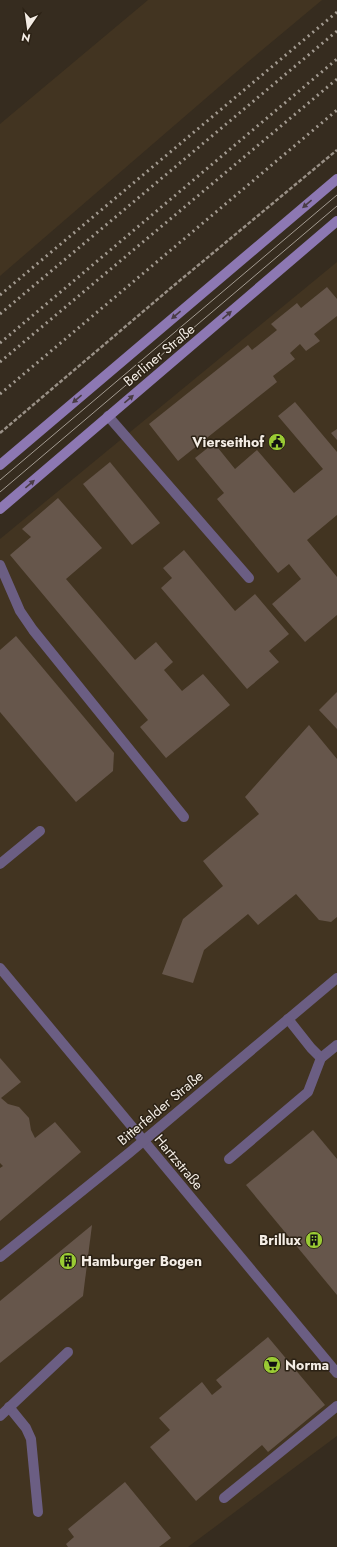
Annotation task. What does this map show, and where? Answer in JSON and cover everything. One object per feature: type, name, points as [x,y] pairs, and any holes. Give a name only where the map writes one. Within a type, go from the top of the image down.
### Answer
[{"type":"main road","name":"Berliner Straße","points":[[0,465],[337,179]]},
{"type":"main road","name":"Berliner Straße","points":[[0,509],[337,221]]},
{"type":"street","points":[[108,416],[249,578]]},
{"type":"street","points":[[0,565],[20,611],[33,630],[184,817]]},
{"type":"street","points":[[0,864],[40,831]]},
{"type":"street","name":"Hartzstraße","points":[[0,968],[337,1373]]},
{"type":"street","name":"Bitterfelder Straße","points":[[0,1257],[143,1141],[337,978]]},
{"type":"street","points":[[288,1019],[321,1058]]},
{"type":"street","points":[[229,1159],[308,1092],[321,1058],[337,1045]]},
{"type":"street","points":[[0,1416],[68,1352]]},
{"type":"street","points":[[224,1498],[337,1406]]},
{"type":"street","points":[[10,1408],[26,1428],[31,1439],[38,1512]]},
{"type":"path","points":[[0,433],[166,292],[337,150]]},
{"type":"shaded area","points":[[148,0],[322,0],[0,276],[0,124]]},
{"type":"shaded area","points":[[337,262],[337,1436],[188,1547],[0,1547],[0,539]]},
{"type":"building","points":[[327,287],[337,299],[337,316],[314,334],[320,341],[306,351],[300,344],[290,353],[295,359],[273,376],[277,382],[178,461],[149,424],[248,345],[252,350],[277,330],[271,324],[297,303],[301,308]]},
{"type":"building","points":[[295,402],[337,452],[337,515],[307,540],[337,577],[337,615],[305,642],[272,604],[301,579],[289,564],[278,573],[217,499],[224,493],[195,458],[214,443],[235,469],[257,450],[294,493],[323,469],[278,416]]},
{"type":"building","points":[[337,429],[337,440],[331,433]]},
{"type":"building","points":[[110,462],[160,523],[132,545],[83,484]]},
{"type":"building","points":[[58,498],[102,548],[66,579],[135,660],[156,642],[173,662],[164,670],[182,691],[203,674],[230,705],[166,758],[140,727],[148,720],[10,555],[31,537],[22,529]]},
{"type":"building","points":[[184,550],[235,611],[255,594],[289,634],[269,651],[279,662],[247,689],[161,588],[172,578],[163,568]]},
{"type":"building","points":[[16,636],[114,753],[113,771],[76,802],[0,712],[0,650]]},
{"type":"building","points":[[337,692],[337,729],[319,710]]},
{"type":"building","points":[[309,725],[337,759],[337,917],[331,922],[319,920],[296,894],[258,925],[248,914],[204,950],[193,983],[162,974],[183,919],[223,886],[203,861],[259,814],[245,797]]},
{"type":"building","points":[[0,1058],[21,1082],[1,1098],[8,1104],[19,1107],[29,1118],[31,1130],[35,1138],[55,1122],[81,1152],[0,1221],[0,1168],[3,1166],[0,1163]]},
{"type":"building","name":"Brillux","points":[[313,1130],[337,1159],[337,1295],[246,1185]]},
{"type":"building","name":"Hamburger Bogen","points":[[92,1225],[83,1296],[0,1363],[0,1301]]},
{"type":"building","points":[[268,1337],[325,1405],[268,1452],[262,1445],[196,1501],[150,1447],[170,1430],[159,1418],[202,1382],[212,1395],[222,1387],[216,1380]]},
{"type":"building","points":[[125,1482],[171,1538],[159,1547],[68,1547],[66,1544],[74,1537],[68,1529]]},
{"type":"tram line","points":[[0,480],[337,195]]},
{"type":"tram line","points":[[0,492],[337,206]]},
{"type":"railway","points":[[0,295],[337,12]]},
{"type":"railway","points":[[0,314],[337,31]]},
{"type":"railway","points":[[0,343],[337,59]]},
{"type":"railway","points":[[0,362],[337,79]]},
{"type":"railway","points":[[0,394],[337,110]]},
{"type":"place","name":"Vierseithof","points":[[277,442]]},
{"type":"place","name":"Brillux","points":[[314,1240]]},
{"type":"place","name":"Hamburger Bogen","points":[[68,1261]]},
{"type":"place","name":"Norma","points":[[272,1365]]}]
